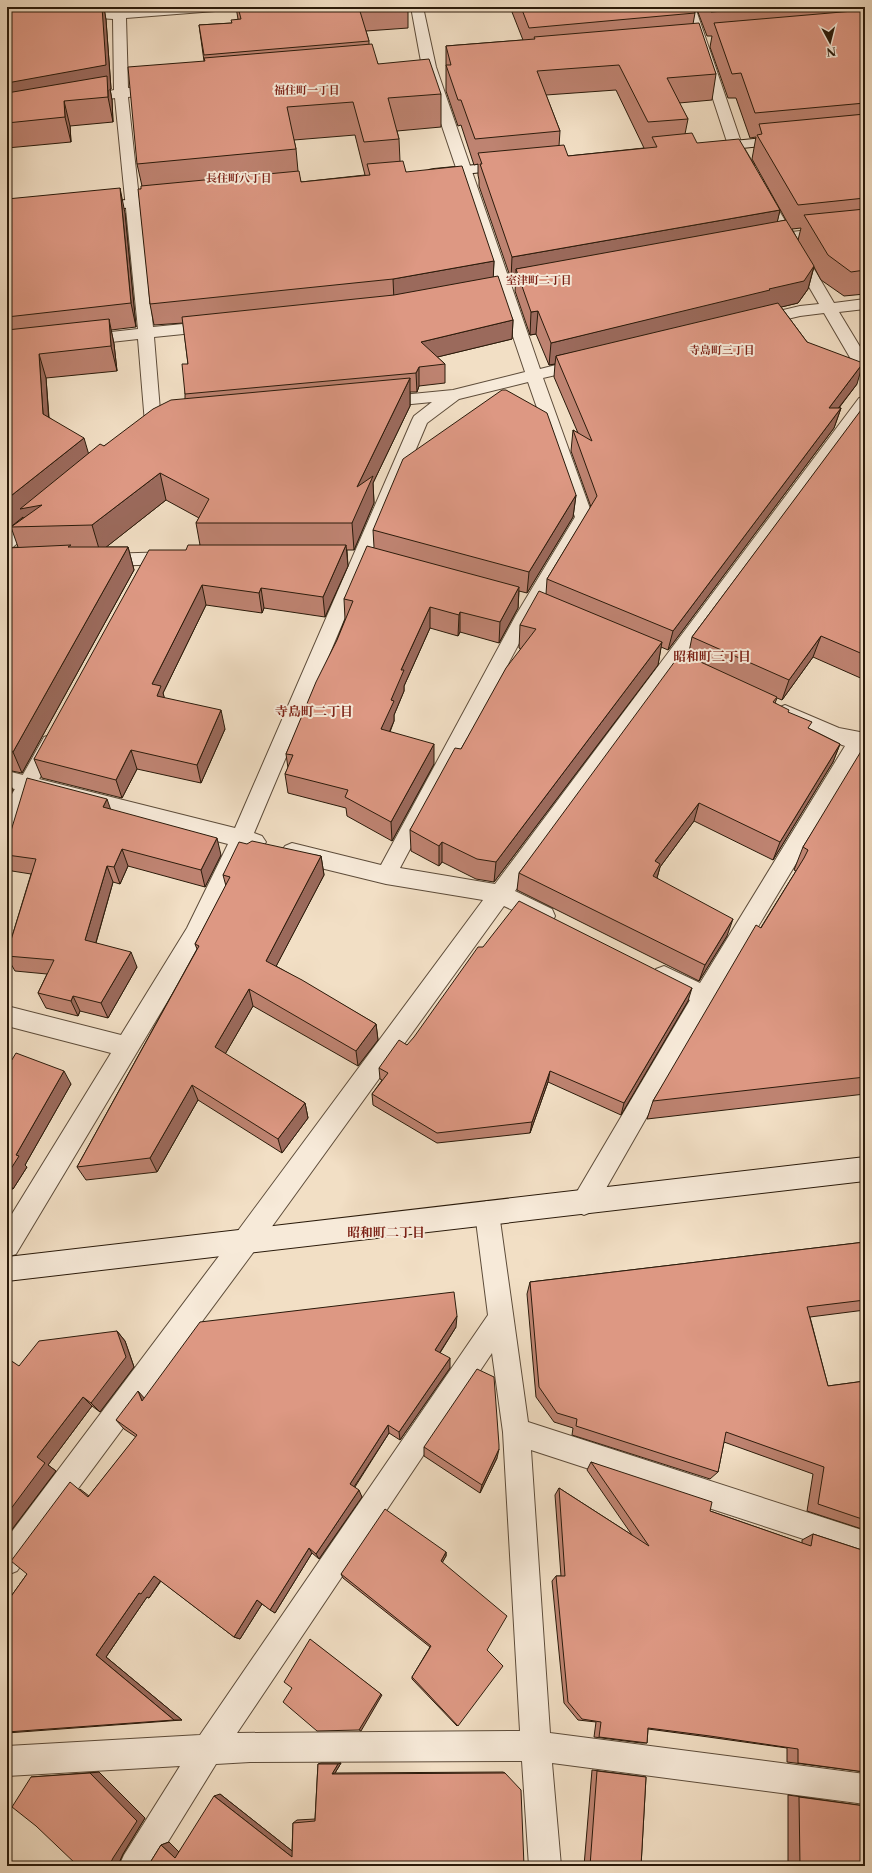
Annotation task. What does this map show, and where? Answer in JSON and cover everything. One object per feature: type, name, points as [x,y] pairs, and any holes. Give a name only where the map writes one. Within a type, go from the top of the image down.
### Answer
[{"type":"street","points":[[89,15],[120,11],[215,7]]},
{"type":"street","points":[[386,874],[532,603],[584,517],[503,288],[429,67],[417,7]]},
{"type":"street","points":[[690,7],[707,42],[735,145],[786,236],[865,369]]},
{"type":"street","points":[[120,11],[121,94],[146,333],[154,426]]},
{"type":"street","points":[[685,44],[707,42]]},
{"type":"street","points":[[413,68],[444,66]]},
{"type":"street","points":[[68,103],[121,94],[176,89]]},
{"type":"street","points":[[696,148],[801,138]]},
{"type":"street","points":[[417,175],[518,165]]},
{"type":"street","points":[[78,209],[180,199]]},
{"type":"street","points":[[749,243],[786,236],[865,227]]},
{"type":"street","points":[[747,324],[800,311],[865,304]]},
{"type":"street","points":[[69,342],[231,324]]},
{"type":"street","points":[[364,403],[453,395],[602,359]]},
{"type":"street","points":[[7,1245],[195,935],[241,839],[420,420],[453,395]]},
{"type":"street","points":[[7,1561],[246,1241],[500,894],[865,402]]},
{"type":"street","points":[[7,542],[50,507]]},
{"type":"street","points":[[83,560],[147,565],[190,558]]},
{"type":"street","points":[[584,1202],[704,996],[861,741],[827,731],[771,706]]},
{"type":"street","points":[[7,779],[241,839],[386,874],[500,894],[563,926]]},
{"type":"street","points":[[648,968],[704,996]]},
{"type":"street","points":[[7,1016],[126,1047]]},
{"type":"street","points":[[7,1269],[865,1169]]},
{"type":"street","points":[[487,1213],[516,1432],[545,1866]]},
{"type":"street","points":[[135,1866],[208,1749],[500,1319]]},
{"type":"street","points":[[516,1432],[865,1545]]},
{"type":"street","points":[[7,1761],[250,1746],[536,1746],[865,1789]]},
{"type":"lane","points":[[7,821],[57,731]]},
{"type":"building","points":[[7,7],[102,7],[106,65],[7,83]]},
{"type":"building","points":[[238,7],[367,7],[359,8],[369,41],[204,55],[199,25],[232,23],[231,20],[241,19]]},
{"type":"building","points":[[521,7],[693,7],[695,13],[529,28]]},
{"type":"building","points":[[709,7],[772,7],[711,12]]},
{"type":"building","points":[[865,10],[865,103],[755,113],[741,73],[732,74],[714,23]]},
{"type":"building","points":[[699,23],[716,74],[667,78],[688,119],[648,122],[619,65],[537,71],[560,131],[475,139],[461,100],[458,100],[446,65],[451,65],[446,46]]},
{"type":"building","points":[[372,44],[378,64],[429,59],[441,94],[388,98],[399,139],[364,142],[353,102],[287,107],[296,149],[137,164],[128,67],[205,61],[204,58]]},
{"type":"building","points":[[107,76],[108,97],[64,101],[65,117],[7,123],[7,93]]},
{"type":"building","points":[[865,114],[865,198],[798,205],[757,135],[762,134],[759,124]]},
{"type":"building","points":[[692,133],[697,143],[739,139],[780,210],[512,257],[480,164],[482,164],[478,153],[564,145],[568,156],[657,147],[652,137]]},
{"type":"building","points":[[403,161],[406,172],[462,166],[494,261],[393,279],[150,304],[138,189],[141,189],[141,186],[299,171],[301,182],[370,175],[367,164]]},
{"type":"building","points":[[120,188],[131,303],[7,317],[7,199]]},
{"type":"building","points":[[865,209],[865,270],[851,272],[828,255],[804,215]]},
{"type":"building","points":[[786,220],[814,266],[804,281],[551,343],[538,311],[531,312],[516,269]]},
{"type":"building","points":[[498,276],[513,320],[421,342],[445,364],[419,367],[416,373],[185,394],[182,364],[188,364],[182,317],[394,295]]},
{"type":"building","points":[[778,303],[807,342],[863,363],[829,408],[841,408],[673,631],[547,579],[597,496],[573,430],[592,441],[556,356]]},
{"type":"building","points":[[109,319],[111,346],[39,354],[43,414],[84,438],[7,499],[7,330]]},
{"type":"building","points":[[410,378],[357,487],[373,476],[352,523],[196,523],[209,499],[160,473],[92,525],[11,527],[42,505],[20,509],[100,444],[104,446],[153,409],[171,400]]},
{"type":"building","points":[[502,390],[506,390],[547,413],[576,495],[529,572],[373,530],[403,459]]},
{"type":"building","points":[[864,406],[865,655],[821,636],[789,680],[692,637]]},
{"type":"building","points":[[71,545],[68,547],[128,547],[13,752],[7,750],[7,548]]},
{"type":"building","points":[[188,545],[346,545],[323,597],[261,588],[259,593],[202,585],[152,684],[161,686],[157,696],[221,710],[197,765],[131,750],[116,780],[34,759],[149,550],[186,550]]},
{"type":"building","points":[[367,546],[519,587],[500,622],[460,612],[459,615],[430,607],[401,670],[404,670],[391,700],[394,701],[381,729],[434,744],[391,822],[345,797],[348,790],[285,774],[293,755],[286,754],[316,682],[337,640],[353,601],[344,599]]},
{"type":"building","points":[[539,591],[662,642],[496,862],[477,859],[442,842],[439,846],[410,830],[455,748],[461,749],[506,668],[536,629],[520,625]]},
{"type":"building","points":[[681,653],[777,697],[773,702],[789,710],[788,712],[812,722],[808,728],[840,744],[780,842],[699,803],[655,861],[660,864],[653,876],[733,919],[705,965],[519,873]]},
{"type":"building","points":[[863,748],[865,749],[865,1077],[653,1101],[756,925],[761,928],[804,858],[808,850],[803,847]]},
{"type":"building","points":[[27,778],[107,799],[103,807],[217,838],[201,870],[122,849],[114,867],[107,866],[85,940],[131,952],[101,1003],[73,996],[71,1001],[38,993],[54,960],[7,956],[36,859],[7,855],[7,844]]},
{"type":"building","points":[[252,841],[321,856],[266,961],[302,980],[376,1024],[356,1051],[249,989],[215,1047],[305,1103],[278,1139],[192,1085],[150,1158],[77,1167],[199,946],[195,944],[230,877],[223,875],[239,842],[247,844]]},
{"type":"building","points":[[519,901],[692,988],[624,1103],[550,1071],[532,1122],[437,1133],[372,1094],[388,1073],[379,1068],[399,1040],[407,1045],[414,1037],[478,947],[483,947]]},
{"type":"building","points":[[16,1053],[64,1071],[16,1155],[19,1156],[7,1175],[7,1068]]},
{"type":"building","points":[[865,1242],[865,1300],[807,1307],[828,1386],[865,1381],[865,1520],[818,1504],[824,1467],[726,1432],[718,1472],[576,1426],[577,1419],[557,1413],[539,1387],[530,1282]]},
{"type":"building","points":[[454,1292],[457,1316],[435,1350],[450,1358],[399,1432],[388,1425],[350,1484],[359,1490],[316,1554],[309,1548],[270,1610],[257,1600],[234,1637],[154,1576],[141,1594],[139,1593],[96,1655],[174,1720],[7,1732],[7,1602],[27,1574],[11,1561],[70,1482],[88,1497],[137,1435],[116,1420],[138,1391],[142,1401],[200,1322]]},
{"type":"building","points":[[117,1331],[126,1357],[91,1403],[83,1397],[37,1457],[45,1463],[7,1514],[7,1358],[19,1366],[39,1341]]},
{"type":"building","points":[[477,1369],[494,1377],[499,1445],[499,1449],[482,1485],[424,1447]]},
{"type":"building","points":[[591,1462],[712,1502],[710,1511],[811,1546],[813,1534],[865,1551],[865,1772],[798,1763],[798,1749],[710,1736],[648,1728],[647,1743],[599,1737],[601,1722],[582,1719],[568,1702],[556,1576],[565,1576],[559,1488],[649,1546]]},
{"type":"building","points":[[385,1509],[446,1552],[441,1561],[507,1616],[487,1650],[503,1666],[458,1726],[412,1677],[431,1646],[341,1574]]},
{"type":"building","points":[[310,1639],[381,1694],[359,1730],[317,1731],[283,1702],[292,1688],[284,1682]]},
{"type":"building","points":[[318,1764],[338,1764],[332,1774],[505,1773],[521,1790],[524,1866],[148,1866],[161,1845],[175,1858],[214,1796],[292,1857],[293,1823],[315,1821]]},
{"type":"building","points":[[597,1771],[646,1777],[641,1866],[590,1866]]},
{"type":"building","points":[[90,1773],[137,1821],[109,1866],[78,1866],[36,1826],[12,1807],[31,1777]]},
{"type":"building","points":[[799,1797],[865,1806],[865,1866],[800,1866]]},
{"type":"district","name":"福住町一丁目","points":[[307,90]]},
{"type":"district","name":"長住町八丁目","points":[[239,178]]},
{"type":"district","name":"室津町二丁目","points":[[539,280]]},
{"type":"district","name":"寺島町三丁目","points":[[722,350]]},
{"type":"district","name":"昭和町三丁目","points":[[712,656]]},
{"type":"district","name":"寺島町二丁目","points":[[314,711]]},
{"type":"district","name":"昭和町二丁目","points":[[386,1232]]}]
